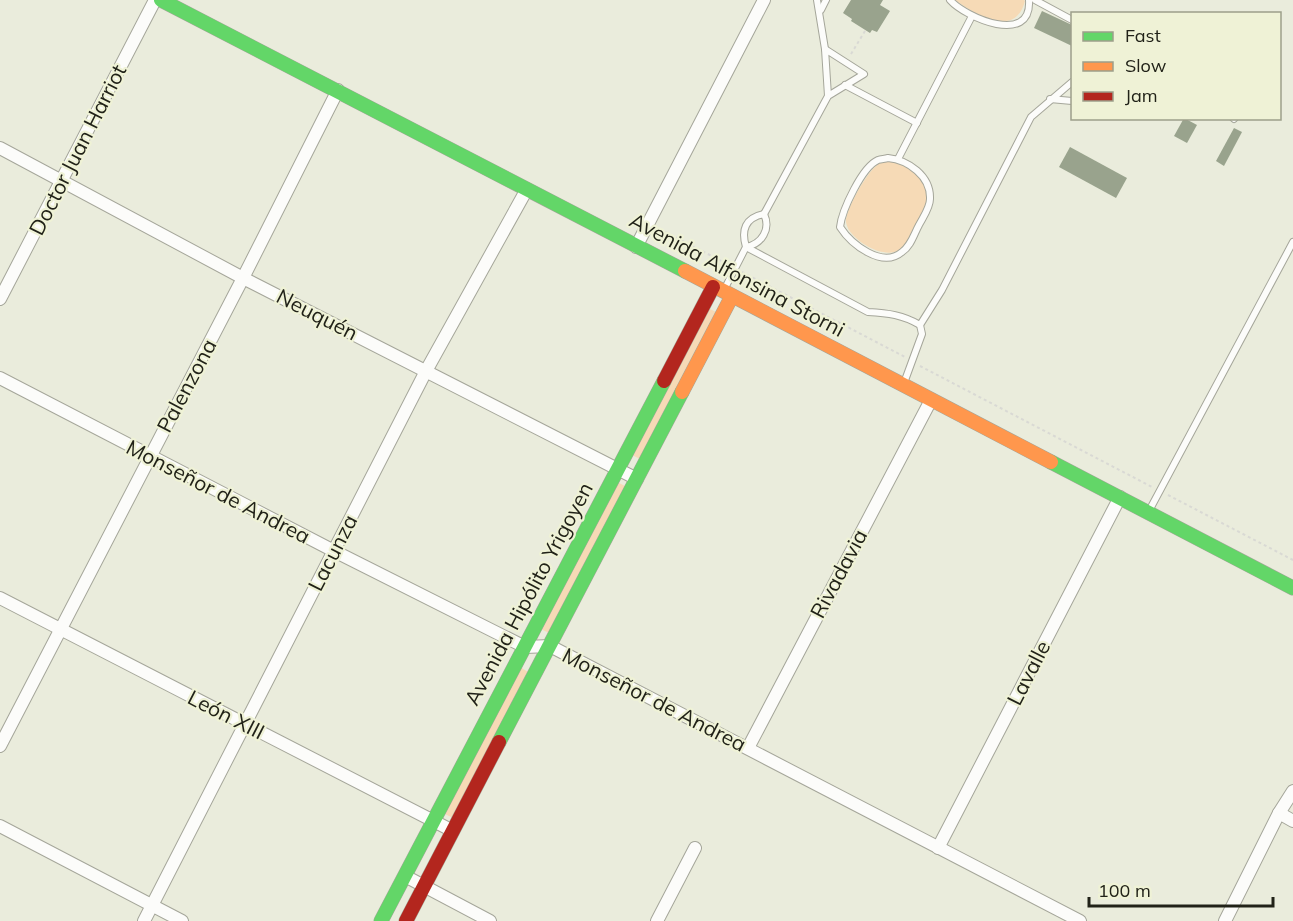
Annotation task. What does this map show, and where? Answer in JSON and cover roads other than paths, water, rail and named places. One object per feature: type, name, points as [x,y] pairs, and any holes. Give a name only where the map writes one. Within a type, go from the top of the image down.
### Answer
[{"type":"main road","name":"Avenida Alfonsina Storni","points":[[161,0],[1293,588]]},
{"type":"main road","name":"Avenida Hipólito Yrigoyen","points":[[381,921],[618,469],[723,292]]},
{"type":"main road","name":"Avenida Hipólito Yrigoyen","points":[[406,921],[637,479],[723,292]]},
{"type":"street","name":"Doctor Juan Harriot","points":[[0,299],[155,0]]},
{"type":"street","points":[[636,247],[764,0]]},
{"type":"street","name":"Palenzona","points":[[0,746],[338,90]]},
{"type":"street","name":"Neuquén","points":[[0,148],[243,278],[637,479]]},
{"type":"street","name":"Lacunza","points":[[144,921],[426,371],[527,189]]},
{"type":"street","name":"Monseñor de Andrea","points":[[0,378],[150,457],[525,647],[550,646],[1080,921]]},
{"type":"street","name":"Rivadavia","points":[[748,748],[931,400]]},
{"type":"street","name":"Lavalle","points":[[938,848],[1120,497]]},
{"type":"street","name":"León XIII","points":[[0,598],[453,831]]},
{"type":"street","points":[[1225,921],[1279,813],[1293,791]]},
{"type":"street","points":[[1279,813],[1293,821]]},
{"type":"street","points":[[0,826],[182,921]]},
{"type":"street","points":[[657,921],[695,848]]},
{"type":"street","points":[[405,876],[490,921]]},
{"type":"lane","points":[[818,0],[825,49],[828,96]]},
{"type":"lane","points":[[820,11],[826,0]]},
{"type":"lane","points":[[950,0],[972,16],[989,24],[1006,25],[1018,22],[1024,16],[1029,0]]},
{"type":"lane","points":[[1035,0],[1071,19]]},
{"type":"lane","points":[[898,159],[972,16]]},
{"type":"lane","points":[[723,292],[746,247],[743,235],[746,227],[751,219],[764,214],[828,96],[864,74],[825,49]]},
{"type":"lane","points":[[903,385],[922,334],[920,325],[942,290],[1031,117],[1071,82]]},
{"type":"lane","points":[[845,85],[917,123]]},
{"type":"lane","points":[[1050,99],[1071,101]]},
{"type":"lane","points":[[898,159],[914,167],[920,173],[930,192],[931,202],[908,247],[901,254],[890,257],[879,256],[855,244],[846,236],[840,227],[841,217],[868,167],[878,160],[898,159]]},
{"type":"lane","points":[[746,247],[755,245],[763,237],[767,228],[764,214]]},
{"type":"lane","points":[[1148,512],[1293,242]]},
{"type":"lane","points":[[746,247],[868,312],[890,313],[910,319],[920,325]]}]
